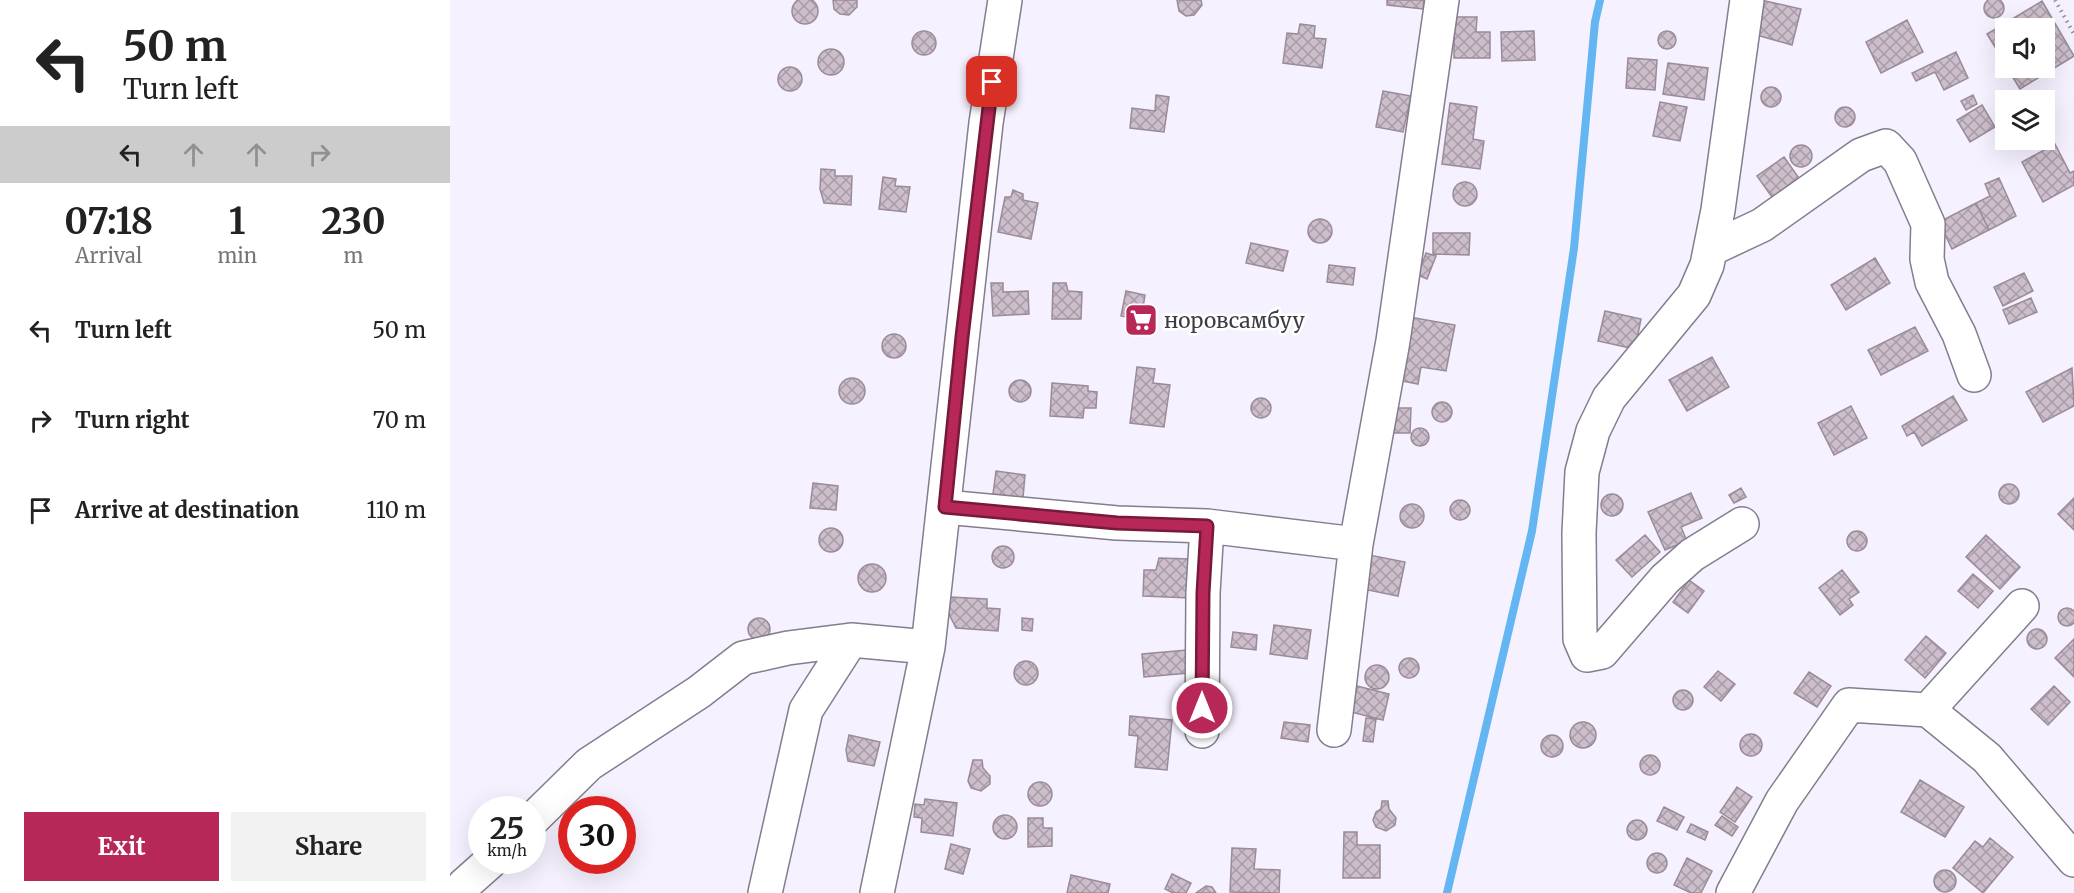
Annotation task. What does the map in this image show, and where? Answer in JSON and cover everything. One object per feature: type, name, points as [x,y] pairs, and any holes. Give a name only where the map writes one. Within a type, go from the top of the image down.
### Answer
[{"type":"street","points":[[877,893],[928,647],[986,123],[1005,0]]},
{"type":"street","points":[[1334,730],[1356,544],[1393,341],[1442,0]]},
{"type":"street","points":[[1742,524],[1692,555],[1658,586],[1602,652],[1587,655],[1580,639],[1579,533],[1582,472],[1593,431],[1609,398],[1695,295],[1707,265],[1747,0]]},
{"type":"street","points":[[1711,249],[1762,225],[1861,155],[1886,146],[1900,161],[1928,224],[1927,259],[1932,282],[1959,334],[1974,375]]},
{"type":"street","points":[[945,507],[1117,523],[1207,526],[1356,544]]},
{"type":"street","points":[[1202,731],[1203,593],[1207,526]]},
{"type":"street","points":[[1928,710],[2022,606]]},
{"type":"street","points":[[546,806],[589,764],[699,692],[743,658],[788,648],[851,640],[928,647]]},
{"type":"street","points":[[765,893],[806,711],[851,640]]},
{"type":"street","points":[[1733,893],[1782,801],[1849,705],[1928,710],[1987,758],[2074,860]]},
{"type":"street","points":[[464,885],[476,874]]},
{"type":"path","points":[[2055,0],[2074,34]]},
{"type":"building","points":[[800,-1],[810,-1],[817,6],[817,16],[810,23],[800,23],[793,16],[793,6]]},
{"type":"building","points":[[1990,-1],[1998,-1],[2003,4],[2003,12],[1998,17],[1990,17],[1985,12],[1985,4]]},
{"type":"building","points":[[833,0],[857,0],[857,7],[849,15],[840,14],[834,9]]},
{"type":"building","points":[[1177,0],[1201,0],[1202,5],[1194,15],[1186,16],[1179,11]]},
{"type":"building","points":[[1387,0],[1424,0],[1423,9],[1387,5]]},
{"type":"building","points":[[1761,0],[1801,9],[1792,45],[1753,34]]},
{"type":"building","points":[[2042,1],[2052,18],[2014,18]]},
{"type":"building","points":[[1454,17],[1477,17],[1476,32],[1490,32],[1490,58],[1454,58]]},
{"type":"building","points":[[1907,20],[1923,52],[1881,73],[1866,42]]},
{"type":"building","points":[[2055,23],[2074,56],[2055,68]]},
{"type":"building","points":[[1300,24],[1315,26],[1314,38],[1326,39],[1322,68],[1283,63],[1287,33],[1298,34]]},
{"type":"building","points":[[1995,29],[1995,47],[1987,34]]},
{"type":"building","points":[[924,31],[932,35],[936,43],[932,51],[924,55],[916,51],[912,43],[916,35]]},
{"type":"building","points":[[1534,31],[1535,60],[1502,61],[1501,32]]},
{"type":"building","points":[[1667,31],[1673,34],[1676,40],[1673,46],[1667,49],[1661,46],[1658,40],[1661,34]]},
{"type":"building","points":[[831,49],[840,53],[844,62],[840,71],[831,75],[822,71],[818,62],[822,53]]},
{"type":"building","points":[[1956,52],[1968,78],[1944,90],[1935,72],[1916,81],[1912,73]]},
{"type":"building","points":[[1628,58],[1657,60],[1655,90],[1626,88]]},
{"type":"building","points":[[1668,63],[1708,68],[1704,100],[1663,94]]},
{"type":"building","points":[[790,67],[799,70],[802,79],[799,88],[790,91],[781,88],[778,79],[781,70]]},
{"type":"building","points":[[2013,78],[2038,78],[2020,89]]},
{"type":"building","points":[[1771,87],[1778,90],[1781,97],[1778,104],[1771,107],[1764,104],[1761,97],[1764,90]]},
{"type":"building","points":[[1383,91],[1411,96],[1403,132],[1376,127]]},
{"type":"building","points":[[1156,95],[1169,97],[1164,132],[1130,128],[1132,108],[1155,111]]},
{"type":"building","points":[[1973,95],[1977,104],[1966,110],[1961,101]]},
{"type":"building","points":[[1660,102],[1687,107],[1680,141],[1653,136]]},
{"type":"building","points":[[1450,103],[1477,107],[1473,139],[1484,141],[1480,169],[1442,164]]},
{"type":"building","points":[[1982,105],[1995,127],[1970,142],[1957,120]]},
{"type":"building","points":[[1845,107],[1852,110],[1855,117],[1852,124],[1845,127],[1838,124],[1835,117],[1838,110]]},
{"type":"building","points":[[2055,144],[2070,173],[2074,171],[2074,185],[2043,202],[2022,162],[2044,150],[2055,150]]},
{"type":"building","points":[[1801,145],[1809,148],[1812,156],[1809,164],[1801,167],[1793,164],[1790,156],[1793,148]]},
{"type":"building","points":[[1784,157],[1801,181],[1774,200],[1757,176]]},
{"type":"building","points":[[821,169],[835,170],[835,176],[852,176],[851,205],[824,203],[820,189]]},
{"type":"building","points":[[883,177],[896,179],[895,186],[910,187],[906,212],[879,209]]},
{"type":"building","points":[[1999,178],[2016,216],[1989,230],[1976,203],[1990,196],[1985,184]]},
{"type":"building","points":[[1465,182],[1473,186],[1477,194],[1473,202],[1465,206],[1457,202],[1453,194],[1457,186]]},
{"type":"building","points":[[1013,190],[1023,194],[1023,200],[1038,203],[1031,239],[998,232],[1005,197],[1011,197]]},
{"type":"building","points":[[1976,203],[1989,230],[1952,249],[1939,222]]},
{"type":"building","points":[[1320,219],[1329,222],[1332,231],[1329,240],[1320,243],[1311,240],[1308,231],[1311,222]]},
{"type":"building","points":[[1433,233],[1470,233],[1469,255],[1433,254]]},
{"type":"building","points":[[1251,243],[1288,251],[1283,271],[1246,263]]},
{"type":"building","points":[[1426,253],[1436,256],[1427,279],[1418,275]]},
{"type":"building","points":[[1875,258],[1890,283],[1846,310],[1831,285]]},
{"type":"building","points":[[1329,265],[1355,268],[1353,285],[1327,282]]},
{"type":"building","points":[[2024,273],[2033,291],[2003,306],[1994,287]]},
{"type":"building","points":[[991,283],[1003,283],[1003,292],[1028,291],[1029,314],[993,316]]},
{"type":"building","points":[[1053,283],[1066,283],[1068,291],[1082,292],[1081,319],[1052,319]]},
{"type":"building","points":[[1126,291],[1145,295],[1141,320],[1121,316]]},
{"type":"building","points":[[2031,298],[2037,312],[2009,324],[2003,310]]},
{"type":"building","points":[[1605,311],[1641,319],[1635,349],[1598,341]]},
{"type":"building","points":[[1404,316],[1455,325],[1446,371],[1421,367],[1418,384],[1392,379]]},
{"type":"building","points":[[1915,327],[1928,351],[1881,375],[1868,350]]},
{"type":"building","points":[[894,334],[903,337],[906,346],[903,355],[894,358],[885,355],[882,346],[885,337]]},
{"type":"building","points":[[1712,357],[1729,387],[1687,411],[1669,380]]},
{"type":"building","points":[[1137,367],[1155,369],[1153,383],[1170,385],[1164,427],[1130,423]]},
{"type":"building","points":[[2072,368],[2074,406],[2043,422],[2026,392]]},
{"type":"building","points":[[852,378],[861,382],[865,391],[861,400],[852,404],[843,400],[839,391],[843,382]]},
{"type":"building","points":[[1020,380],[1028,383],[1031,391],[1028,399],[1020,402],[1012,399],[1009,391],[1012,383]]},
{"type":"building","points":[[1052,383],[1088,386],[1088,391],[1097,392],[1096,408],[1084,408],[1083,418],[1050,416]]},
{"type":"building","points":[[1953,396],[1967,420],[1922,446],[1914,432],[1907,436],[1902,426]]},
{"type":"building","points":[[1261,398],[1268,401],[1271,408],[1268,415],[1261,418],[1254,415],[1251,408],[1254,401]]},
{"type":"building","points":[[1442,402],[1449,405],[1452,412],[1449,419],[1442,422],[1435,419],[1432,412],[1435,405]]},
{"type":"building","points":[[1851,406],[1867,438],[1834,455],[1818,423]]},
{"type":"building","points":[[1393,408],[1411,408],[1410,433],[1393,433]]},
{"type":"building","points":[[1416,428],[1424,428],[1429,433],[1427,444],[1416,446],[1411,441],[1411,433]]},
{"type":"building","points":[[996,471],[1025,475],[1023,498],[993,494]]},
{"type":"building","points":[[813,483],[838,486],[836,510],[810,508]]},
{"type":"building","points":[[2009,484],[2016,487],[2019,494],[2016,501],[2009,504],[2002,501],[1999,494],[2002,487]]},
{"type":"building","points":[[1741,488],[1746,497],[1734,503],[1729,495]]},
{"type":"building","points":[[1691,493],[1702,518],[1681,527],[1687,541],[1665,550],[1648,512]]},
{"type":"building","points":[[1612,494],[1620,497],[1623,505],[1620,513],[1612,516],[1604,513],[1601,505],[1604,497]]},
{"type":"building","points":[[2074,498],[2074,530],[2058,514]]},
{"type":"building","points":[[1460,500],[1467,503],[1470,510],[1467,517],[1460,520],[1453,517],[1450,510],[1453,503]]},
{"type":"building","points":[[1412,504],[1417,505],[1423,511],[1423,521],[1417,527],[1412,528],[1407,527],[1401,521],[1400,516],[1401,511],[1407,505]]},
{"type":"building","points":[[831,528],[840,531],[843,540],[840,549],[831,552],[822,549],[819,540],[822,531]]},
{"type":"building","points":[[1857,531],[1864,534],[1867,541],[1864,548],[1857,551],[1850,548],[1847,541],[1850,534]]},
{"type":"building","points":[[1645,535],[1660,552],[1632,577],[1616,560]]},
{"type":"building","points":[[1986,535],[2020,567],[2000,589],[1966,557]]},
{"type":"building","points":[[1003,546],[1011,549],[1014,557],[1011,565],[1003,568],[995,565],[992,557],[995,549]]},
{"type":"building","points":[[1369,555],[1405,562],[1398,596],[1363,589]]},
{"type":"building","points":[[1159,558],[1191,559],[1190,598],[1143,596],[1144,570],[1156,570]]},
{"type":"building","points":[[872,564],[882,568],[886,578],[882,588],[872,592],[862,588],[858,578],[862,568]]},
{"type":"building","points":[[1842,570],[1859,592],[1849,599],[1853,605],[1840,615],[1819,588]]},
{"type":"building","points":[[1973,574],[1993,591],[1978,608],[1958,591]]},
{"type":"building","points":[[1689,580],[1704,591],[1688,613],[1673,602]]},
{"type":"building","points":[[950,597],[987,599],[987,608],[1000,609],[998,631],[956,628],[949,614]]},
{"type":"building","points":[[2067,608],[2073,611],[2075,620],[2073,623],[2067,626],[2061,623],[2058,617],[2061,611]]},
{"type":"building","points":[[759,618],[767,621],[770,629],[767,637],[759,640],[751,637],[748,629],[751,621]]},
{"type":"building","points":[[1022,618],[1033,619],[1032,631],[1022,630]]},
{"type":"building","points":[[1274,625],[1311,630],[1307,659],[1270,654]]},
{"type":"building","points":[[2037,629],[2044,632],[2047,639],[2044,646],[2037,649],[2030,646],[2027,639],[2030,632]]},
{"type":"building","points":[[1233,632],[1257,635],[1256,650],[1231,647]]},
{"type":"building","points":[[1926,636],[1946,653],[1925,678],[1905,660]]},
{"type":"building","points":[[2074,639],[2074,677],[2055,658]]},
{"type":"building","points":[[1187,650],[1189,673],[1144,677],[1142,654]]},
{"type":"building","points":[[1409,658],[1416,661],[1419,668],[1416,675],[1409,678],[1402,675],[1399,668],[1402,661]]},
{"type":"building","points":[[1026,661],[1034,665],[1038,673],[1034,681],[1026,685],[1018,681],[1014,673],[1018,665]]},
{"type":"building","points":[[1377,665],[1386,668],[1389,677],[1386,686],[1377,689],[1368,686],[1365,677],[1368,668]]},
{"type":"building","points":[[1718,671],[1735,684],[1721,701],[1704,687]]},
{"type":"building","points":[[1809,672],[1831,686],[1817,707],[1794,693]]},
{"type":"building","points":[[1357,686],[1389,694],[1383,720],[1351,712]]},
{"type":"building","points":[[2054,686],[2070,702],[2048,725],[2031,709]]},
{"type":"building","points":[[1683,690],[1690,693],[1693,700],[1690,707],[1683,710],[1676,707],[1673,700],[1676,693]]},
{"type":"building","points":[[1130,716],[1172,720],[1167,770],[1135,767],[1138,736],[1129,735]]},
{"type":"building","points":[[1366,718],[1376,719],[1373,742],[1363,741]]},
{"type":"building","points":[[1284,722],[1310,725],[1308,742],[1281,738]]},
{"type":"building","points":[[1583,722],[1592,726],[1596,735],[1592,744],[1583,748],[1574,744],[1570,735],[1574,726]]},
{"type":"building","points":[[1751,734],[1759,737],[1762,745],[1759,753],[1751,756],[1743,753],[1740,745],[1743,737]]},
{"type":"building","points":[[849,735],[880,742],[874,766],[848,761],[846,750]]},
{"type":"building","points":[[1552,735],[1560,738],[1563,746],[1560,754],[1552,757],[1544,754],[1541,746],[1544,738]]},
{"type":"building","points":[[1650,755],[1657,758],[1660,765],[1657,772],[1650,775],[1643,772],[1640,765],[1643,758]]},
{"type":"building","points":[[973,760],[982,760],[983,768],[990,776],[990,784],[981,791],[971,788],[968,781]]},
{"type":"building","points":[[1920,780],[1964,807],[1945,837],[1901,812]]},
{"type":"building","points":[[1040,782],[1049,785],[1052,794],[1049,803],[1040,806],[1031,803],[1028,794],[1031,785]]},
{"type":"building","points":[[1737,787],[1752,797],[1735,822],[1720,812]]},
{"type":"building","points":[[925,799],[957,803],[953,836],[921,832],[922,818],[914,817],[915,804],[924,805]]},
{"type":"building","points":[[1382,801],[1388,801],[1389,809],[1396,818],[1395,825],[1386,831],[1376,827],[1373,820],[1376,812],[1381,809]]},
{"type":"building","points":[[1664,807],[1684,817],[1677,830],[1657,821]]},
{"type":"building","points":[[1005,815],[1013,819],[1017,827],[1013,835],[1005,839],[997,835],[993,827],[997,819]]},
{"type":"building","points":[[1722,816],[1738,827],[1732,836],[1715,825]]},
{"type":"building","points":[[1028,818],[1043,818],[1043,828],[1052,828],[1052,846],[1028,847]]},
{"type":"building","points":[[1637,820],[1644,823],[1647,830],[1644,837],[1637,840],[1630,837],[1627,830],[1630,823]]},
{"type":"building","points":[[1691,824],[1708,832],[1705,840],[1687,832]]},
{"type":"building","points":[[1344,832],[1357,832],[1357,845],[1380,845],[1380,878],[1343,878]]},
{"type":"building","points":[[1990,838],[2013,857],[1983,893],[1953,868],[1975,841],[1983,847]]},
{"type":"building","points":[[951,844],[970,849],[963,874],[945,869]]},
{"type":"building","points":[[1232,848],[1256,849],[1254,869],[1280,870],[1279,893],[1230,892]]},
{"type":"building","points":[[1657,853],[1664,856],[1667,863],[1664,870],[1657,873],[1650,870],[1647,863],[1650,856]]},
{"type":"building","points":[[1687,858],[1712,871],[1701,893],[1691,893],[1674,885]]},
{"type":"building","points":[[1945,870],[1953,873],[1956,881],[1953,889],[1945,892],[1937,889],[1934,881],[1937,873]]},
{"type":"building","points":[[1172,874],[1191,883],[1186,893],[1173,893],[1165,889]]},
{"type":"building","points":[[1071,875],[1110,884],[1108,893],[1067,893]]},
{"type":"building","points":[[1206,886],[1212,887],[1216,893],[1196,893]]},
{"type":"waterway","points":[[1447,893],[1532,531],[1574,248],[1595,22],[1600,0]]},
{"type":"place","name":"норовсамбуу","points":[[1141,320]]},
{"type":"route","points":[[992,82],[945,507],[1117,523],[1207,526],[1203,593],[1202,708]]}]
